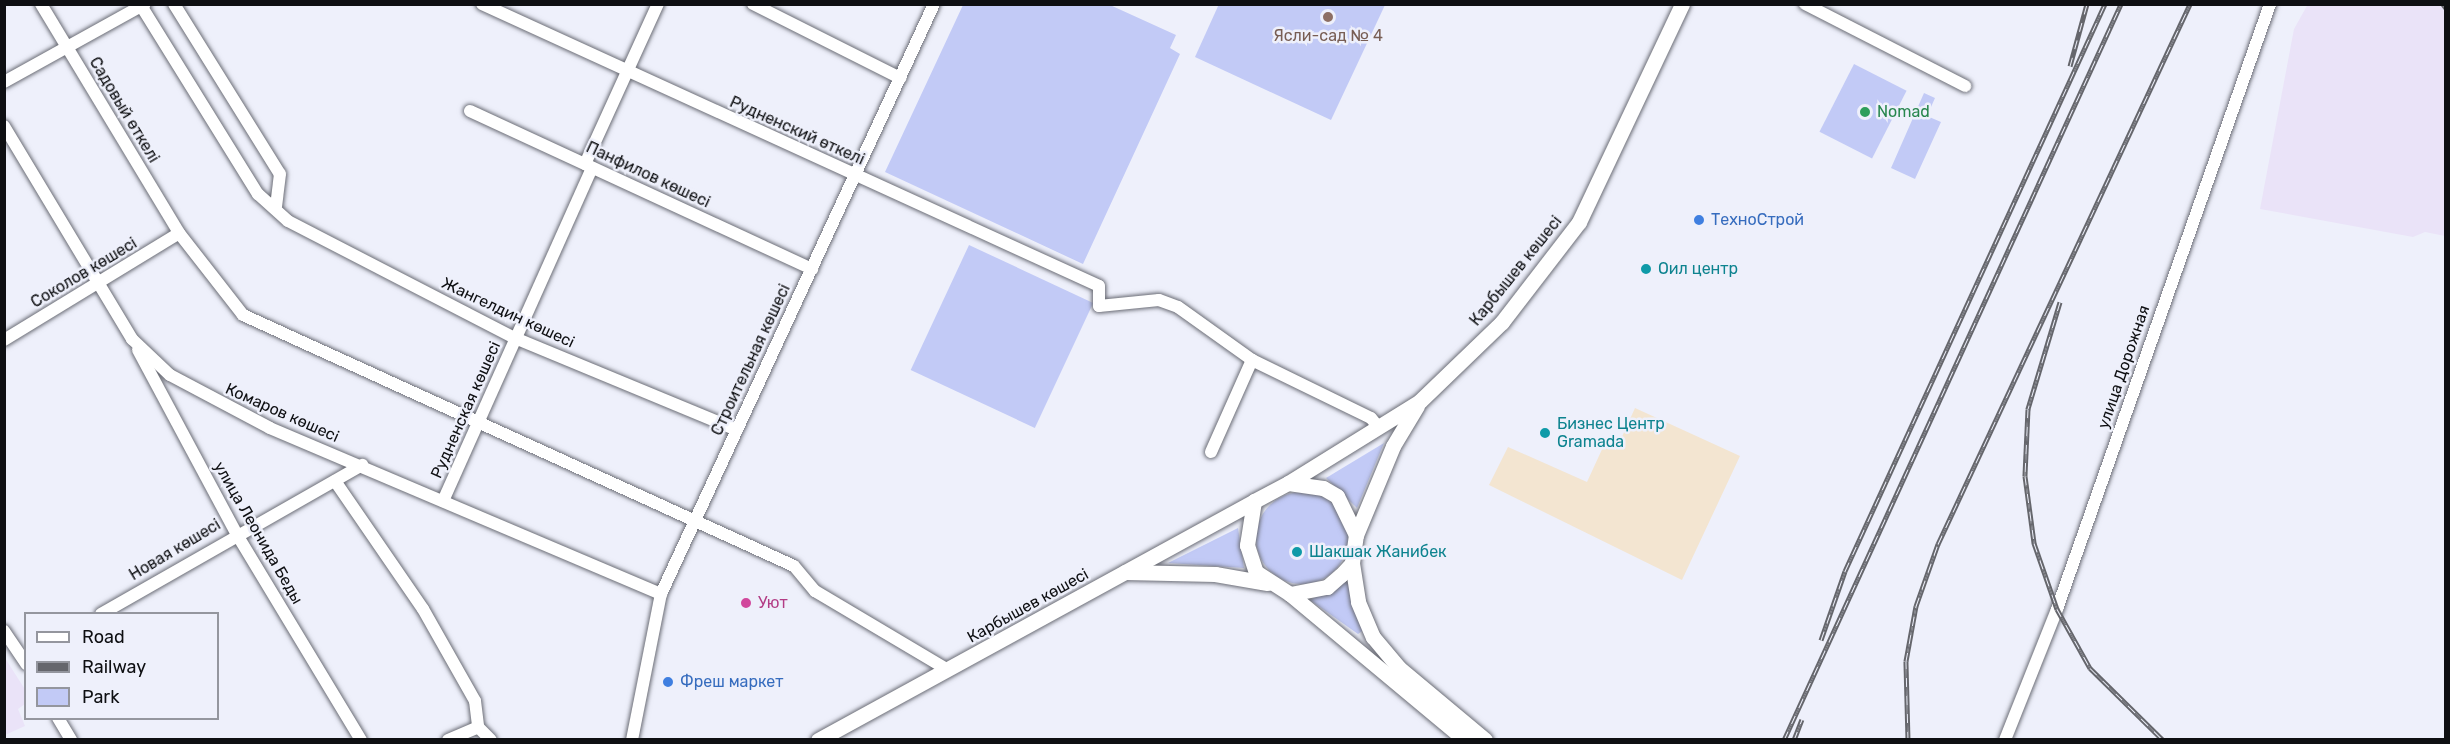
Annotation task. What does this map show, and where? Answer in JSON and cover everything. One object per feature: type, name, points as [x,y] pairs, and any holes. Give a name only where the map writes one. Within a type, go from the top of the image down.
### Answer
[{"type":"main road","name":"Карбышев көшесі","points":[[1288,483],[1420,401],[1502,322],[1579,222],[1682,4]]},
{"type":"main road","points":[[1420,401],[1392,446],[1356,535],[1352,563],[1358,602],[1373,637],[1399,668],[1485,740]]},
{"type":"main road","points":[[1267,583],[1251,562],[1247,545],[1254,501],[1288,483],[1323,488],[1337,496],[1356,535]]},
{"type":"main road","name":"Карбышев көшесі","points":[[818,740],[1254,501]]},
{"type":"main road","points":[[1290,594],[1327,586],[1352,563]]},
{"type":"main road","points":[[1125,572],[1215,574],[1267,583],[1290,594],[1465,740]]},
{"type":"street","name":"Садовый өткелі","points":[[40,4],[179,232],[243,315],[794,566],[815,591],[948,670]]},
{"type":"street","points":[[174,4],[280,174],[276,207]]},
{"type":"street","name":"Рудненский өткелі","points":[[482,4],[627,73],[1099,286],[1099,306],[1145,300],[1178,306],[1252,360]]},
{"type":"street","name":"Рудненская көшесі","points":[[443,501],[658,4]]},
{"type":"street","points":[[753,4],[900,78]]},
{"type":"street","name":"Строительная көшесі","points":[[632,740],[661,594],[934,4]]},
{"type":"street","points":[[1805,4],[1965,86]]},
{"type":"street","name":"улица Дорожная","points":[[2005,740],[2057,609],[2270,4]]},
{"type":"street","points":[[4,82],[142,5]]},
{"type":"street","name":"Жангелдин көшесі","points":[[142,5],[220,137],[258,194],[310,234],[515,338],[737,430]]},
{"type":"street","name":"Панфилов көшесі","points":[[470,111],[812,269]]},
{"type":"street","name":"Комаров көшесі","points":[[4,126],[98,286],[132,339],[204,397],[661,594]]},
{"type":"street","name":"Соколов көшесі","points":[[4,340],[98,286],[179,232]]},
{"type":"street","name":"улица Леонида Беды","points":[[132,339],[236,532],[361,740]]},
{"type":"street","points":[[1211,452],[1252,360],[1371,418],[1379,428]]},
{"type":"street","name":"Новая көшесі","points":[[103,612],[236,532],[362,465]]},
{"type":"street","points":[[335,481],[423,609],[475,701],[478,727],[491,740]]},
{"type":"street","points":[[4,631],[24,660]]},
{"type":"street","points":[[59,720],[71,740]]},
{"type":"street","points":[[448,740],[478,727]]},
{"type":"shaded area","points":[[2308,4],[2445,5],[2445,236],[2425,232],[2413,237],[2260,209],[2294,29]]},
{"type":"shaded area","points":[[1635,408],[1740,456],[1682,580],[1489,485],[1508,447],[1587,482],[1604,445],[1616,450]]},
{"type":"shaded area","points":[[5,658],[24,688],[24,705],[18,709],[25,726],[5,735]]},
{"type":"green space","points":[[1219,4],[1385,5],[1331,120],[1195,57]]},
{"type":"green space","points":[[963,5],[1110,5],[1176,35],[1170,48],[1180,54],[1083,264],[885,172]]},
{"type":"green space","name":"Nomad","points":[[1854,64],[1907,91],[1872,159],[1819,132]]},
{"type":"green space","name":"Nomad","points":[[1924,93],[1935,98],[1927,116],[1941,122],[1915,179],[1891,168]]},
{"type":"green space","points":[[969,245],[1093,303],[1035,428],[911,370]]},
{"type":"green space","points":[[1384,443],[1357,508],[1326,478]]},
{"type":"green space","points":[[1302,492],[1319,496],[1334,506],[1344,521],[1348,538],[1344,555],[1334,570],[1319,580],[1302,584],[1285,580],[1270,570],[1260,555],[1256,538],[1260,521],[1270,506],[1285,496]]},
{"type":"green space","points":[[1238,528],[1244,568],[1168,563]]},
{"type":"green space","points":[[1347,580],[1365,629],[1358,634],[1310,600]]},
{"type":"railway","points":[[2070,66],[2087,4]]},
{"type":"railway","points":[[1821,640],[1845,571],[2105,4]]},
{"type":"railway","points":[[1784,740],[2121,4]]},
{"type":"railway","points":[[1908,740],[1906,661],[1916,606],[1938,544],[2190,4]]},
{"type":"railway","points":[[2443,4],[2446,8]]},
{"type":"railway","points":[[2060,302],[2028,409],[2025,476],[2034,543],[2057,609],[2090,668],[2163,740]]},
{"type":"railway","points":[[1794,740],[1802,719]]},
{"type":"place","name":"Ясли-сад № 4","points":[[1328,17]]},
{"type":"place","name":"Nomad","points":[[1865,112]]},
{"type":"place","name":"ТехноСтрой","points":[[1699,220]]},
{"type":"place","name":"Оил центр","points":[[1646,269]]},
{"type":"place","name":"Бизнес Центр Gramada","points":[[1545,433]]},
{"type":"place","name":"Шакшак Жанибек","points":[[1297,552]]},
{"type":"place","name":"Уют","points":[[746,603]]},
{"type":"place","name":"Фреш маркет","points":[[668,682]]}]
